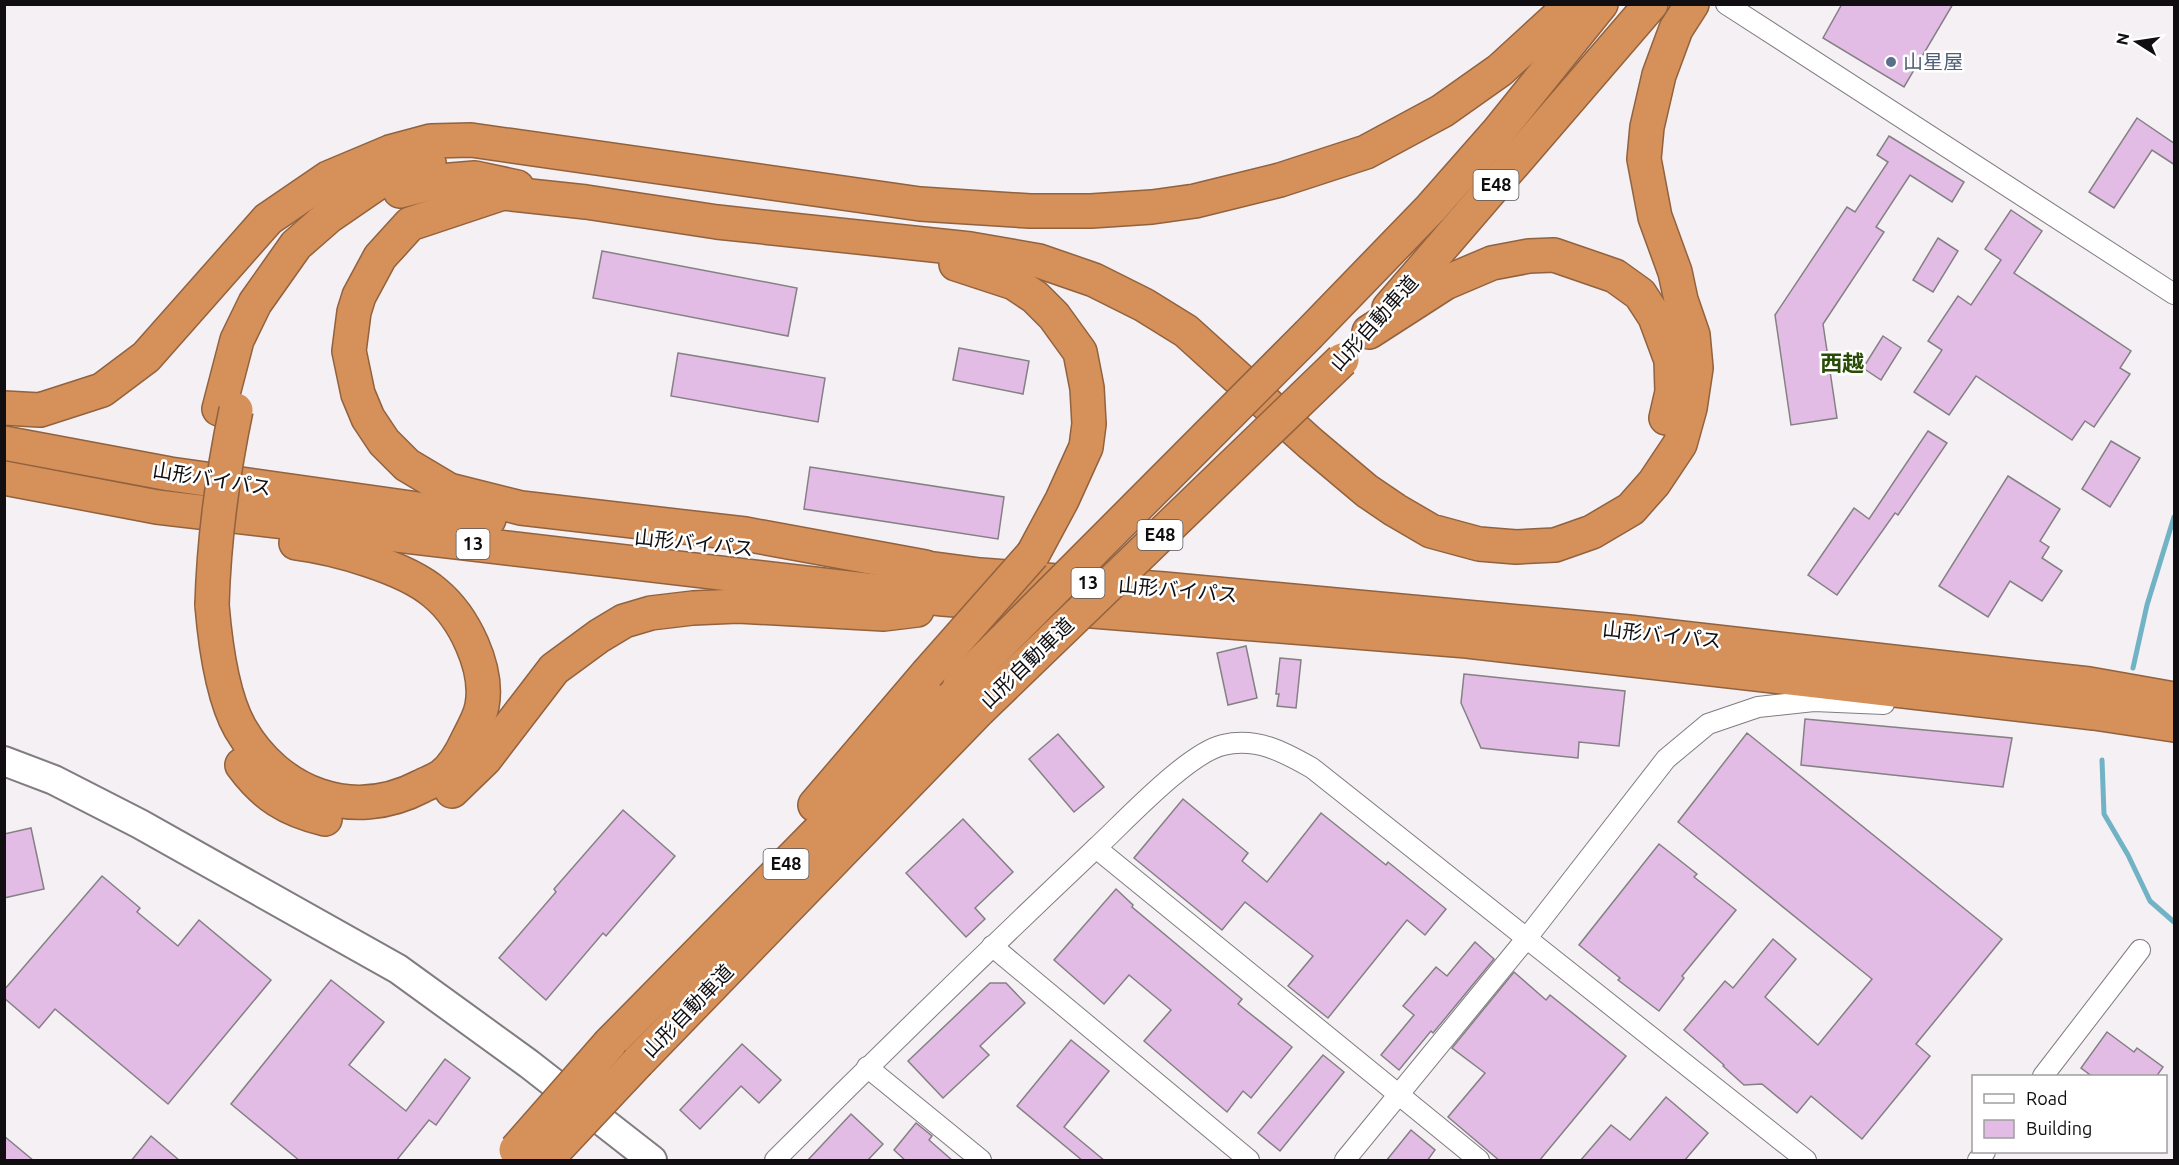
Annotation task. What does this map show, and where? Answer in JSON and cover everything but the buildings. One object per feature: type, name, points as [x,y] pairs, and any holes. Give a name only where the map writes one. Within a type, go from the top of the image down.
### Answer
[{"type":"highway","points":[[4,408],[40,410],[102,390],[146,357],[268,219],[328,178],[390,152],[431,141],[471,140],[920,204],[1040,211],[1091,211],[1152,207],[1205,199],[1307,172],[1366,152],[1442,111],[1500,70],[1572,4]]},
{"type":"highway","name":"山形自動車道","points":[[523,1157],[610,1043],[960,684],[1309,334],[1438,199],[1497,133],[1601,4]]},
{"type":"highway","name":"山形自動車道","points":[[523,1157],[638,1062],[979,710],[1342,360],[1369,332],[1650,6]]},
{"type":"highway","points":[[926,567],[745,534],[520,508],[449,490],[407,465],[384,442],[368,418],[358,394],[349,351],[354,312],[359,296],[380,257],[410,224],[503,194],[586,202],[717,222],[982,251],[1039,261],[1094,280],[1144,305],[1186,331],[1367,491],[1431,531],[1479,544],[1516,547],[1555,545],[1592,532],[1631,509],[1654,483],[1680,444],[1690,408],[1696,368],[1693,335],[1681,300],[1675,272],[1655,217],[1644,159],[1652,99],[1684,17]]},
{"type":"highway","points":[[571,154],[473,157],[435,161],[397,172],[328,217],[296,245],[255,303],[237,340],[213,555],[203,603],[204,681],[215,721],[233,753],[252,778],[276,801],[312,816],[348,824],[385,823],[448,795],[485,759],[554,669],[598,636],[624,621],[651,613],[738,606],[884,614],[913,612],[943,598]]},
{"type":"highway","points":[[228,409],[270,315],[310,256],[339,229],[376,202],[403,190],[439,181],[476,178],[586,202]]},
{"type":"highway","points":[[920,204],[1026,237],[1090,261],[1141,287],[1226,343],[1365,467],[1401,493],[1471,522],[1501,528],[1528,527],[1554,523],[1584,514],[1618,491],[1635,473],[1655,447],[1667,418],[1672,392],[1671,360],[1655,317],[1640,294],[1615,276],[1554,255],[1529,256],[1492,263],[1445,283],[1369,332]]},
{"type":"highway","points":[[610,1043],[1033,554],[1062,500],[1086,447],[1089,424],[1087,388],[1080,352],[1054,316],[1035,297],[1014,283],[864,238]]},
{"type":"highway","name":"山形バイパス","points":[[4,443],[170,474],[520,524],[926,567],[980,575],[1436,613],[1641,633],[2089,684],[2175,699]]},
{"type":"highway","name":"山形バイパス","points":[[4,478],[169,509],[943,598],[1467,641],[2094,712],[2175,725]]},
{"type":"highway","points":[[4,485],[62,505],[318,546],[401,571],[435,593],[462,624],[477,657],[483,686],[482,707],[460,756],[442,775],[395,799],[375,803],[324,799],[298,787],[278,774],[255,749],[240,727],[230,702],[203,603]]},
{"type":"street","points":[[1726,4],[2175,294]]},
{"type":"street","points":[[1345,1161],[1526,939],[1666,759],[1708,724],[1758,707],[1814,701],[2094,712]]},
{"type":"street","points":[[775,1161],[867,1067],[992,946],[1163,786],[1193,760],[1222,745],[1256,743],[1282,750],[1312,768],[1806,1161]]},
{"type":"street","points":[[4,761],[54,780],[140,824],[398,969],[529,1064],[652,1161]]},
{"type":"street","points":[[1096,849],[1479,1161]]},
{"type":"street","points":[[992,946],[1249,1161]]},
{"type":"street","points":[[2045,1075],[2140,950]]},
{"type":"street","points":[[867,1067],[981,1161]]},
{"type":"waterway","points":[[2133,668],[2147,605],[2174,517]]},
{"type":"waterway","points":[[2102,760],[2104,814],[2128,855],[2150,901],[2174,922]]},
{"type":"place","name":"山星屋","points":[[1891,62]]},
{"type":"district","name":"西越","points":[[1842,363]]}]
